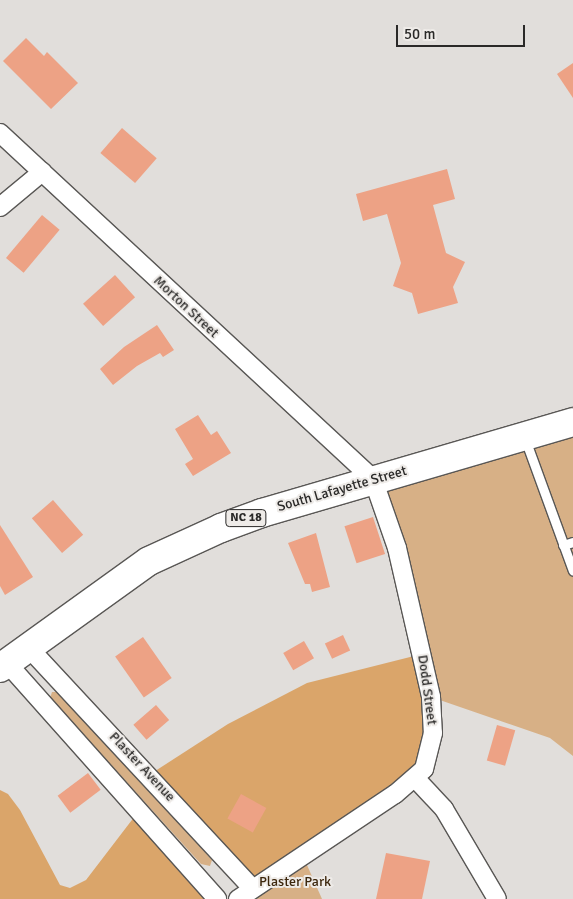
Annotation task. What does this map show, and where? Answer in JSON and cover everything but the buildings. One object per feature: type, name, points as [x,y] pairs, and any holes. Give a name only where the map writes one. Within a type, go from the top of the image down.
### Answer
[{"type":"main road","name":"South Lafayette Street","points":[[3,665],[149,561],[262,512],[573,422]]},
{"type":"street","name":"Morton Street","points":[[0,133],[373,479]]},
{"type":"street","points":[[0,207],[42,172]]},
{"type":"street","name":"Dodd Street","points":[[238,899],[416,779],[429,756],[433,733],[431,697],[397,548],[373,479]]},
{"type":"street","name":"Plaster Avenue","points":[[28,647],[253,889]]},
{"type":"street","points":[[3,665],[217,899]]},
{"type":"street","points":[[416,779],[444,809],[497,899]]},
{"type":"lane","points":[[524,437],[573,571]]},
{"type":"lane","points":[[563,545],[573,542]]},
{"type":"green space","points":[[573,422],[573,756],[550,738],[431,697],[373,479]]},
{"type":"green space","points":[[52,692],[60,692],[212,860],[210,866],[201,864],[50,698]]},
{"type":"green space","name":"Plaster Park","points":[[303,856],[322,899],[238,899]]},
{"type":"shaded area","points":[[422,654],[431,697],[424,769],[253,889],[149,775],[228,724],[307,683]]},
{"type":"shaded area","points":[[0,790],[8,794],[20,810],[60,885],[70,888],[86,880],[138,812],[217,899],[0,899]]}]
